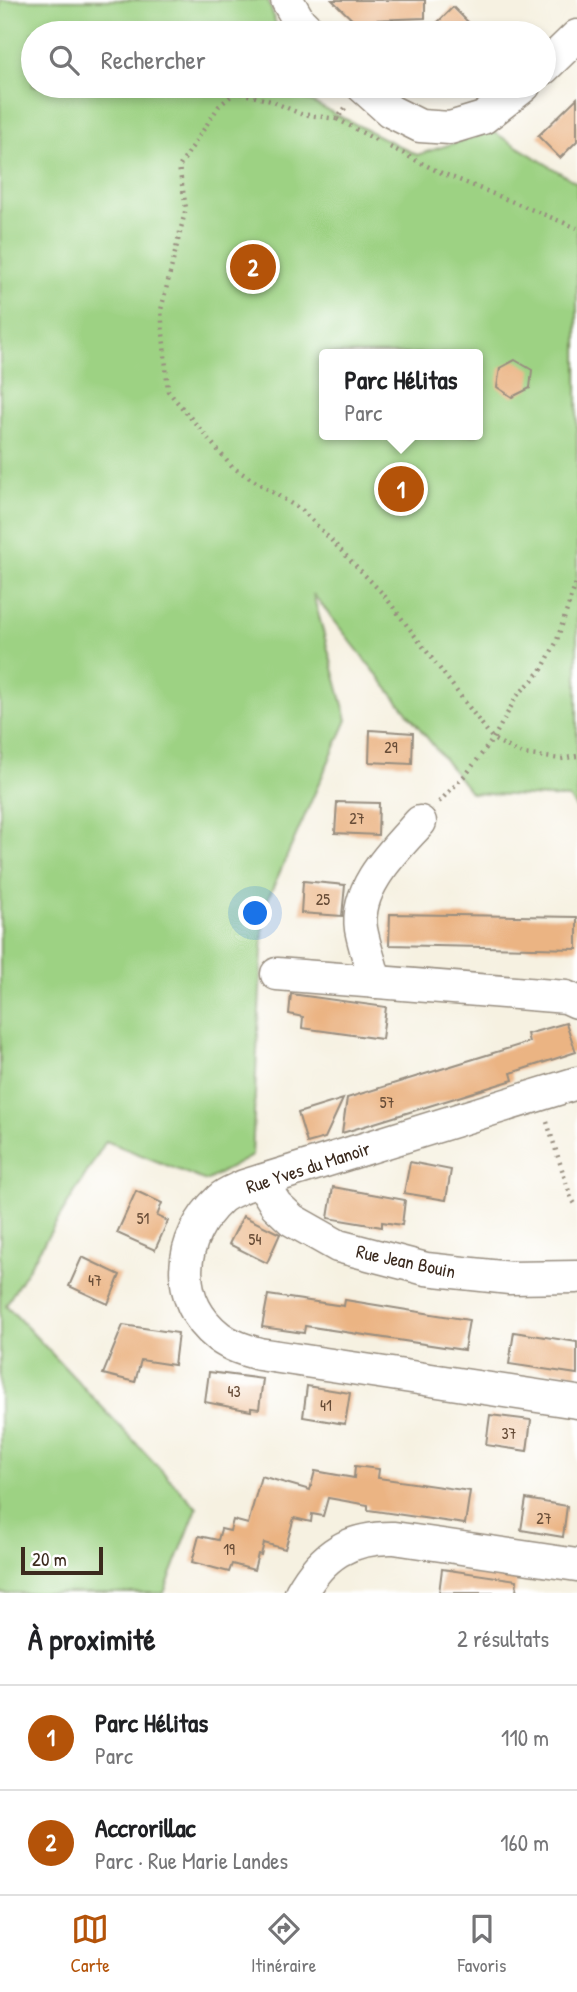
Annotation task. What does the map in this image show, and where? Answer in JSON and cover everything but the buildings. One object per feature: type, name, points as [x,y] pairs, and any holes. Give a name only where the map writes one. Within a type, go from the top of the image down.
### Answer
[{"type":"street","points":[[287,0],[299,21]]},
{"type":"street","points":[[556,56],[577,36]]},
{"type":"street","points":[[369,98],[419,126],[450,128],[483,118],[509,98]]},
{"type":"street","points":[[375,982],[361,926],[366,889],[387,859],[420,822]]},
{"type":"street","points":[[277,974],[566,998],[577,1002]]},
{"type":"street","name":"Rue Yves du Manoir","points":[[577,1083],[261,1181],[222,1197],[207,1213],[190,1242],[184,1269],[187,1291],[207,1325],[220,1338],[239,1348],[259,1354],[577,1402]]},
{"type":"street","name":"Rue Jean Bouin","points":[[261,1181],[276,1205],[292,1220],[338,1246],[426,1269],[510,1278],[577,1277]]},
{"type":"street","points":[[301,1593],[313,1572],[333,1553],[372,1538],[394,1538],[577,1565]]},
{"type":"path","points":[[229,98],[219,106],[179,167],[186,208],[162,310],[168,391],[232,467],[303,511],[384,595],[493,739],[522,754],[561,759],[577,756]]},
{"type":"path","points":[[259,98],[301,114],[337,119],[437,171],[577,228]]},
{"type":"path","points":[[337,119],[352,98]]},
{"type":"path","points":[[420,822],[468,772],[493,739],[517,696],[541,671],[556,643],[577,580]]},
{"type":"path","points":[[539,1095],[571,1198],[577,1207]]},
{"type":"green space","points":[[0,0],[268,0],[275,21],[21,21],[21,98],[303,98],[417,155],[492,131],[577,183],[577,809],[569,798],[471,793],[313,594],[347,720],[264,908],[252,1156],[206,1181],[106,1141],[6,1305],[197,1508],[164,1593],[0,1593]]},
{"type":"place","name":"Accrorillac","points":[[253,267]]},
{"type":"place","name":"Parc Hélitas","points":[[401,489]]}]
